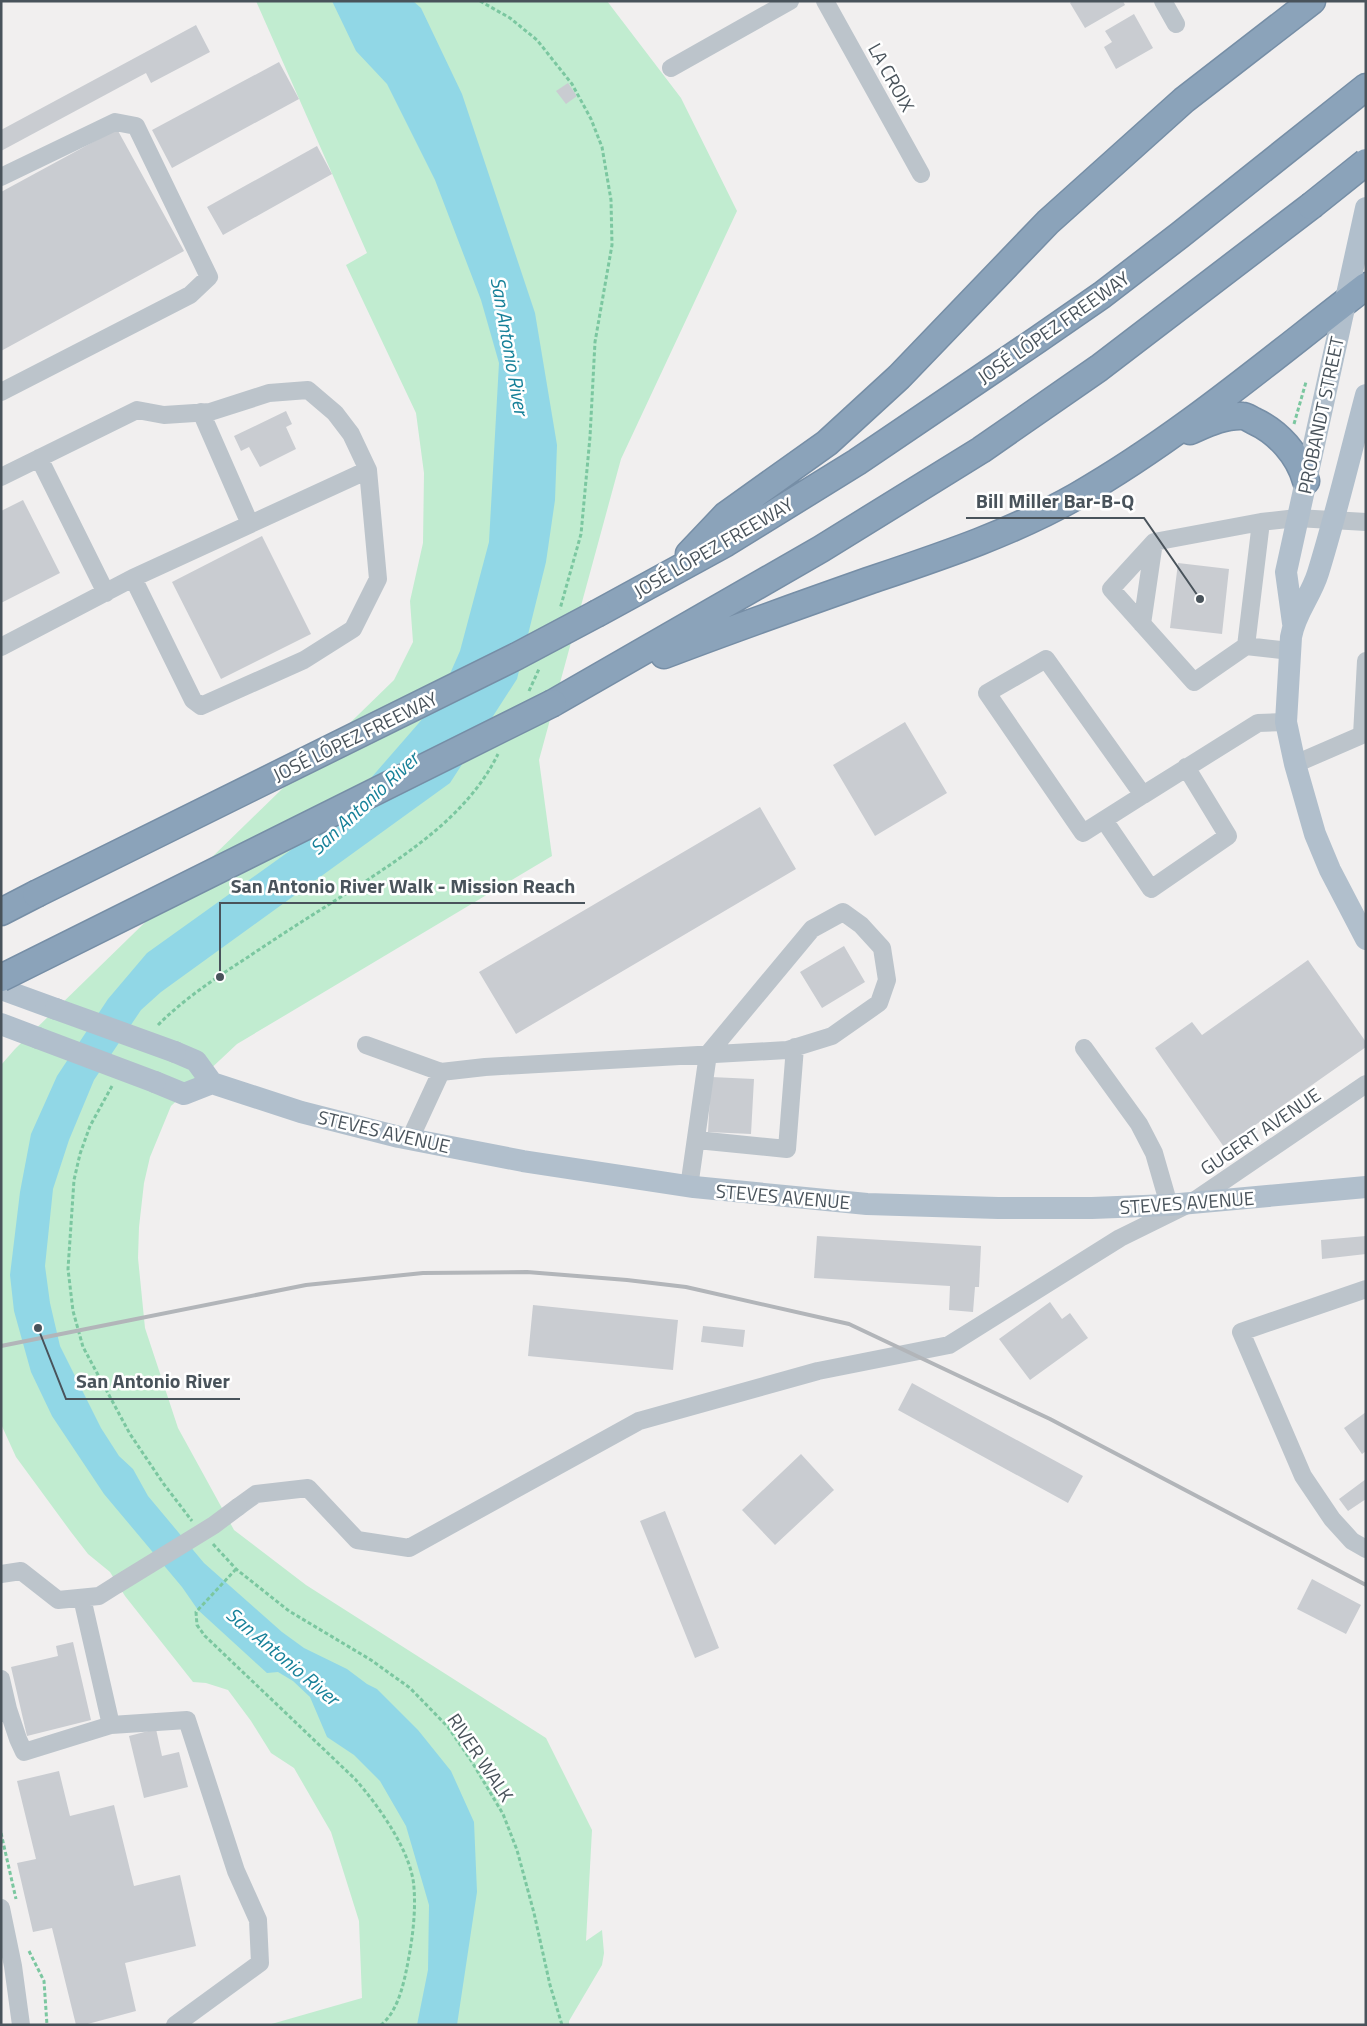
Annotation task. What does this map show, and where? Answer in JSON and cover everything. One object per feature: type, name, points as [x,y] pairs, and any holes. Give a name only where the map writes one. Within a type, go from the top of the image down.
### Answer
[{"type":"highway","points":[[672,573],[726,515],[827,443],[899,377],[1048,222],[1148,132],[1184,100],[1312,1]]},
{"type":"highway","name":"JOSÉ LÓPEZ FREEWAY","points":[[1,912],[517,656],[726,543],[856,462],[1102,295],[1366,87]]},
{"type":"highway","points":[[1,978],[553,703],[821,549],[981,450],[1099,368],[1366,162]]},
{"type":"highway","points":[[593,681],[772,614],[999,534],[1076,496],[1157,446],[1366,286]]},
{"type":"highway","points":[[1157,446],[1215,420],[1244,416],[1266,427],[1281,439],[1303,470],[1306,481]]},
{"type":"main road","name":"PROBANDT STREET","points":[[1366,208],[1286,572],[1293,623],[1286,722],[1295,764],[1315,834],[1330,870],[1366,939]]},
{"type":"main road","name":"PROBANDT STREET","points":[[1293,623],[1317,576],[1334,520],[1366,395]]},
{"type":"main road","points":[[1,989],[196,1061],[212,1083],[184,1094],[1,1024]]},
{"type":"main road","name":"STEVES AVENUE","points":[[212,1083],[301,1112],[410,1139],[523,1161],[689,1186],[876,1204],[1045,1208],[1168,1205],[1366,1187]]},
{"type":"street","points":[[671,68],[790,1]]},
{"type":"street","name":"LA CROIX","points":[[825,1],[921,174]]},
{"type":"street","points":[[1163,1],[1176,24]]},
{"type":"street","points":[[1,177],[115,122],[136,126],[209,277],[190,295],[1,392]]},
{"type":"street","points":[[1,477],[137,410],[164,414],[210,412],[269,393],[308,390],[335,412],[351,434],[368,470],[378,579],[353,629],[304,660],[201,706],[192,700],[133,578]]},
{"type":"street","points":[[202,412],[250,524]]},
{"type":"street","points":[[40,458],[106,593]]},
{"type":"street","points":[[1,647],[133,578],[368,470]]},
{"type":"street","points":[[1290,651],[1246,646],[1194,682],[1110,589],[1154,542],[1262,522],[1297,518],[1366,522]]},
{"type":"street","points":[[1246,646],[1262,522]]},
{"type":"street","points":[[1142,624],[1154,542]]},
{"type":"street","points":[[1143,795],[1046,659],[987,692],[1083,834],[1258,723],[1286,722]]},
{"type":"street","points":[[1295,764],[1364,733],[1366,661]]},
{"type":"street","points":[[1104,820],[1151,889],[1228,836],[1186,767]]},
{"type":"street","points":[[366,1045],[441,1072],[485,1066],[708,1054],[787,1050],[832,1036],[879,1003],[887,980],[882,948],[861,925],[843,912],[812,929],[708,1054],[689,1186]]},
{"type":"street","points":[[697,1140],[787,1149],[795,1047]]},
{"type":"street","points":[[1084,1048],[1139,1124],[1154,1153],[1168,1205]]},
{"type":"street","points":[[410,1139],[441,1072]]},
{"type":"street","name":"GUGERT AVENUE","points":[[82,1598],[99,1596],[214,1525],[256,1494],[308,1488],[357,1540],[409,1548],[639,1421],[818,1371],[949,1344],[1120,1238],[1191,1203],[1366,1084]]},
{"type":"street","points":[[1366,1289],[1241,1332],[1303,1476],[1332,1519],[1352,1541],[1366,1549]]},
{"type":"street","points":[[1,1574],[21,1571],[58,1600],[82,1598],[111,1725]]},
{"type":"street","points":[[1,1679],[5,1711],[24,1752],[111,1725],[187,1720],[236,1871],[258,1920],[260,1963],[245,1972],[175,2025]]},
{"type":"street","points":[[1,1908],[7,1969],[21,2025]]},
{"type":"path","points":[[1292,433],[1306,381]]},
{"type":"path","name":"RIVER WALK","points":[[381,2025],[386,2020],[403,1989],[411,1946],[414,1886],[407,1860],[389,1822],[355,1779],[205,1636],[196,1625],[196,1612],[236,1569],[289,1611],[371,1660],[410,1688],[448,1728],[472,1762],[503,1814],[518,1850],[550,1985],[562,2025]]},
{"type":"path","points":[[46,2016],[47,2025]]},
{"type":"green space","points":[[256,1],[607,1],[681,98],[737,211],[621,459],[539,760],[552,856],[237,1044],[171,1106],[150,1157],[144,1183],[139,1227],[138,1258],[145,1328],[178,1428],[234,1530],[306,1585],[546,1738],[592,1830],[586,1941],[602,1930],[604,1953],[602,1965],[569,2021],[569,2025],[268,2025],[362,1998],[359,1921],[331,1832],[294,1768],[271,1753],[251,1721],[228,1690],[206,1683],[193,1682],[125,1596],[110,1572],[88,1554],[16,1457],[1,1424],[1,1065],[15,1049],[394,680],[413,642],[410,601],[423,543],[424,473],[416,413],[346,265],[367,253]]},
{"type":"water","points":[[332,1],[413,1],[421,8],[462,94],[535,313],[557,445],[555,500],[546,562],[517,679],[450,783],[161,992],[141,1010],[94,1080],[69,1140],[53,1189],[45,1266],[50,1303],[60,1346],[101,1428],[119,1456],[133,1469],[148,1496],[204,1563],[282,1632],[304,1648],[347,1669],[377,1689],[418,1730],[451,1771],[474,1822],[477,1892],[457,2025],[417,2025],[428,1970],[429,1905],[406,1826],[380,1781],[354,1755],[327,1737],[310,1697],[293,1681],[278,1672],[267,1673],[198,1610],[182,1587],[104,1494],[52,1416],[31,1372],[14,1311],[10,1275],[20,1192],[31,1134],[57,1076],[108,999],[147,953],[337,817],[438,701],[460,651],[489,542],[499,363],[481,300],[435,180],[387,84],[356,51]]},
{"type":"building","points":[[1072,1],[1123,1],[1125,5],[1085,28],[1070,3]]},
{"type":"building","points":[[1134,14],[1153,48],[1116,69],[1104,47],[1112,42],[1105,31]]},
{"type":"building","points":[[196,25],[210,52],[151,83],[146,73],[1,151],[1,130]]},
{"type":"building","points":[[279,62],[299,99],[172,168],[152,130]]},
{"type":"building","points":[[568,83],[577,96],[566,104],[556,91]]},
{"type":"building","points":[[117,129],[184,251],[1,351],[1,192]]},
{"type":"building","points":[[317,146],[332,174],[223,235],[207,207]]},
{"type":"building","points":[[286,411],[292,424],[286,427],[296,449],[260,467],[249,447],[241,451],[234,436]]},
{"type":"building","points":[[23,500],[60,573],[1,603],[1,511]]},
{"type":"building","points":[[262,536],[311,634],[221,679],[172,582]]},
{"type":"building","points":[[1178,563],[1229,569],[1222,634],[1170,628]]},
{"type":"building","points":[[905,722],[947,793],[875,836],[833,765]]},
{"type":"building","points":[[760,807],[796,869],[516,1034],[479,972]]},
{"type":"building","points":[[844,946],[865,982],[822,1008],[800,972]]},
{"type":"building","points":[[1308,960],[1366,1042],[1366,1047],[1224,1147],[1155,1048],[1192,1022],[1202,1035]]},
{"type":"building","points":[[711,1077],[754,1079],[751,1134],[708,1132]]},
{"type":"building","points":[[817,1236],[981,1246],[979,1287],[975,1287],[973,1312],[949,1310],[950,1286],[814,1278]]},
{"type":"building","points":[[1366,1236],[1366,1254],[1322,1259],[1321,1240]]},
{"type":"building","points":[[1050,1302],[1062,1319],[1070,1313],[1088,1338],[1030,1380],[999,1339]]},
{"type":"building","points":[[533,1305],[678,1320],[673,1370],[528,1356]]},
{"type":"building","points":[[703,1326],[745,1330],[743,1347],[701,1342]]},
{"type":"building","points":[[912,1383],[1083,1476],[1068,1503],[898,1410]]},
{"type":"building","points":[[1366,1412],[1366,1451],[1362,1454],[1344,1428]]},
{"type":"building","points":[[801,1454],[834,1490],[775,1545],[742,1510]]},
{"type":"building","points":[[1366,1479],[1366,1499],[1348,1511],[1339,1499]]},
{"type":"building","points":[[665,1511],[719,1648],[695,1658],[640,1521]]},
{"type":"building","points":[[1312,1579],[1361,1605],[1346,1634],[1297,1609]]},
{"type":"building","points":[[73,1642],[91,1720],[27,1736],[11,1667],[58,1656],[56,1646]]},
{"type":"building","points":[[156,1729],[162,1756],[179,1752],[188,1787],[144,1798],[129,1736]]},
{"type":"building","points":[[59,1771],[70,1816],[114,1805],[134,1886],[180,1875],[196,1946],[125,1963],[136,2011],[84,2025],[76,2025],[52,1928],[33,1932],[17,1863],[36,1859],[17,1781]]},
{"type":"railway","points":[[1,1346],[306,1285],[423,1273],[527,1272],[686,1287],[849,1324],[1050,1419],[1366,1585]]},
{"type":"place","name":"Bill Miller Bar-B-Q","points":[[1200,599]]},
{"type":"place","name":"San Antonio River Walk - Mission Reach","points":[[220,977]]},
{"type":"place","name":"San Antonio River","points":[[38,1328]]}]
